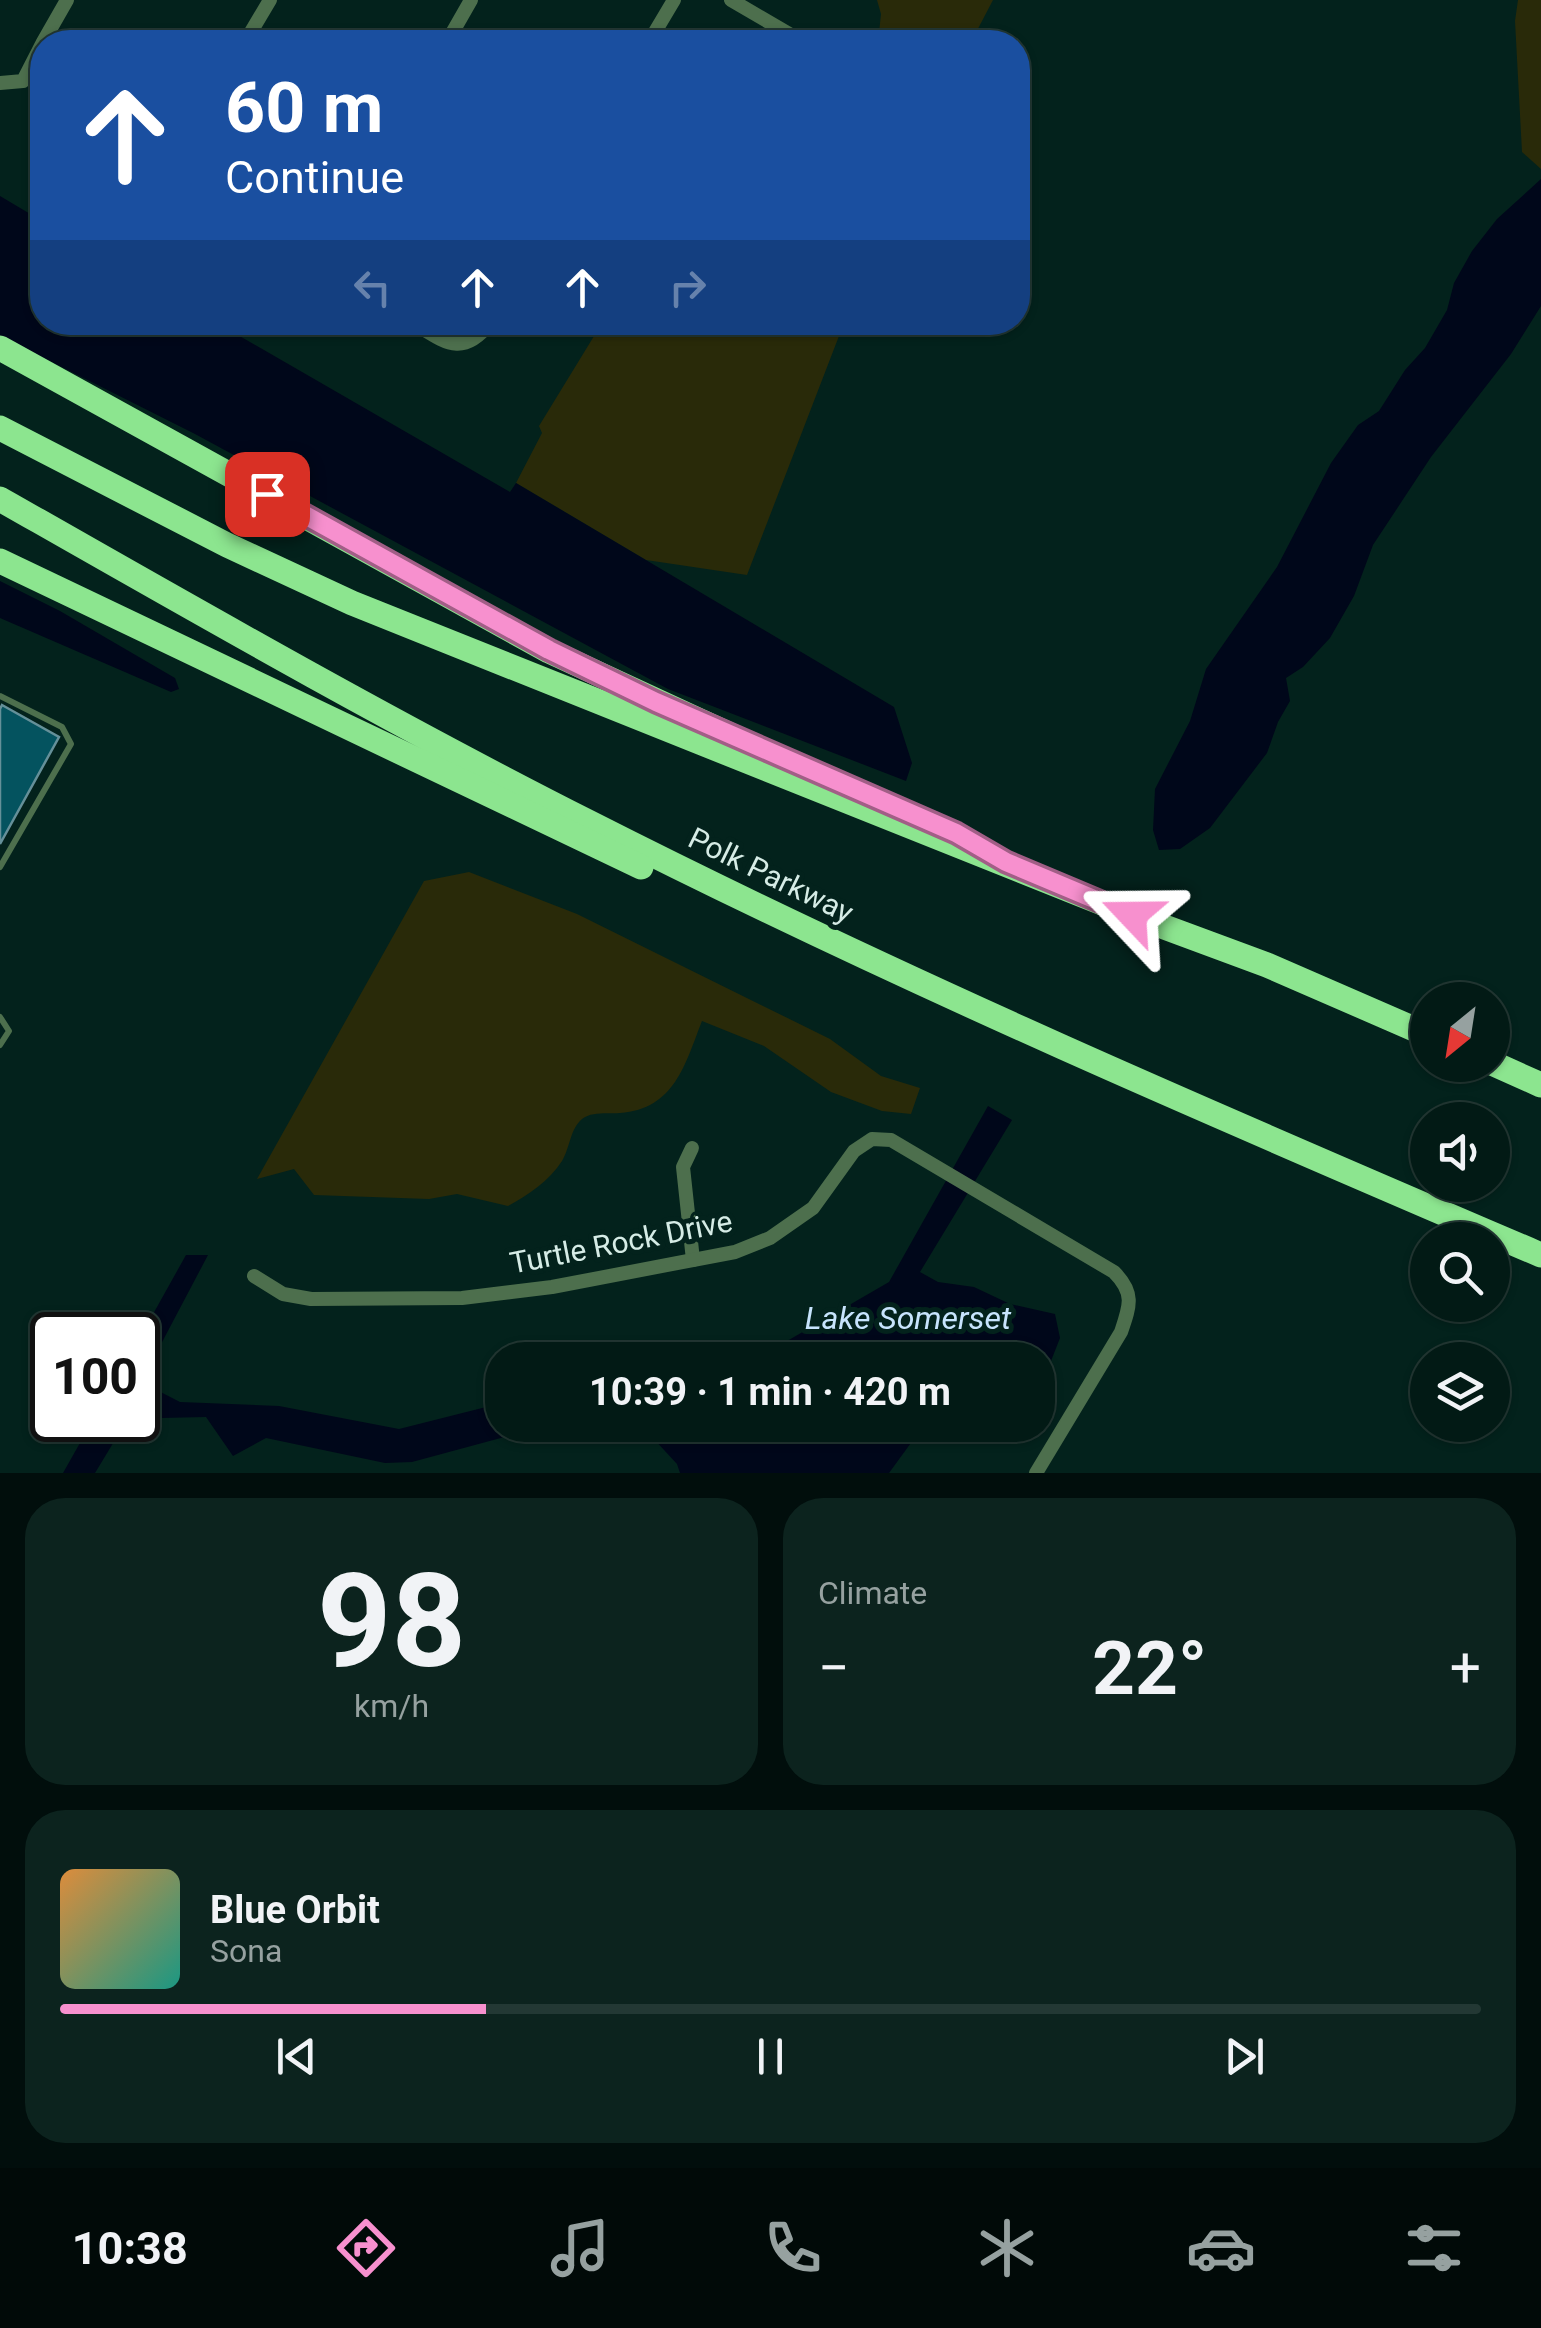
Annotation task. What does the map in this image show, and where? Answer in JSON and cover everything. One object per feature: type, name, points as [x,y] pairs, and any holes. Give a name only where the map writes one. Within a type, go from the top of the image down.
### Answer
[{"type":"highway","points":[[0,348],[549,650],[656,702],[956,833],[1006,862]]},
{"type":"highway","points":[[0,428],[227,545],[352,603],[1132,915],[1268,965],[1410,1026]]},
{"type":"highway","name":"Polk Parkway","points":[[0,499],[455,753],[726,890],[963,1003],[1541,1255]]},
{"type":"highway","points":[[0,561],[535,818],[853,965],[963,1003]]},
{"type":"highway","points":[[1510,1071],[1541,1085]]},
{"type":"street","points":[[50,30],[67,0]]},
{"type":"street","points":[[253,30],[270,0]]},
{"type":"street","points":[[454,30],[471,0]]},
{"type":"street","points":[[656,30],[674,0]]},
{"type":"street","points":[[731,0],[782,30]]},
{"type":"street","points":[[0,83],[23,81],[30,68]]},
{"type":"street","points":[[434,335],[449,344],[468,343],[480,335]]},
{"type":"street","name":"Turtle Rock Drive","points":[[254,1276],[284,1294],[311,1300],[462,1298],[552,1287],[735,1252],[770,1238],[813,1208],[854,1151],[872,1140],[891,1140],[1114,1272],[1127,1285],[1129,1307],[1121,1332],[1036,1473]]},
{"type":"street","points":[[692,1148],[683,1167],[693,1260]]},
{"type":"lane","points":[[0,696],[62,727],[71,744],[0,867]]},
{"type":"lane","points":[[0,1016],[9,1031],[0,1045]]},
{"type":"shaded area","points":[[877,0],[993,0],[977,30],[879,30]]},
{"type":"shaded area","points":[[1518,0],[1541,0],[1541,169],[1522,152],[1515,21]]},
{"type":"shaded area","points":[[595,335],[839,335],[747,575],[646,560],[516,483],[542,433],[539,426]]},
{"type":"shaded area","points":[[469,872],[577,914],[830,1039],[881,1076],[920,1088],[911,1114],[882,1111],[831,1092],[764,1046],[702,1021],[683,1068],[666,1093],[639,1110],[586,1116],[575,1128],[557,1168],[538,1187],[508,1206],[457,1194],[429,1199],[314,1195],[294,1169],[257,1179],[424,881]]},
{"type":"water","points":[[1541,179],[1541,306],[1511,354],[1431,457],[1373,545],[1354,596],[1330,638],[1303,667],[1286,678],[1290,701],[1267,753],[1210,828],[1180,849],[1159,850],[1153,830],[1155,789],[1190,721],[1206,669],[1277,567],[1331,463],[1358,425],[1379,411],[1405,370],[1425,348],[1447,310],[1454,283],[1472,251],[1497,219]]},
{"type":"water","points":[[0,196],[30,214],[30,335],[238,335],[510,492],[516,483],[894,707],[912,763],[906,781],[668,689],[195,434],[0,336]]},
{"type":"water","points":[[0,581],[175,678],[179,689],[171,692],[0,618]]},
{"type":"water","name":"Lake Somerset","points":[[988,1106],[1012,1120],[920,1272],[938,1282],[974,1287],[1010,1304],[1055,1314],[1060,1338],[1055,1351],[1055,1342],[785,1342],[889,1282]]},
{"type":"water","points":[[186,1255],[208,1255],[160,1346],[160,1312],[154,1312]]},
{"type":"water","points":[[160,1392],[180,1402],[279,1406],[399,1429],[485,1407],[486,1442],[412,1462],[385,1463],[266,1438],[233,1456],[206,1417],[161,1418]]},
{"type":"water","points":[[81,1442],[114,1442],[95,1473],[63,1473]]},
{"type":"water","name":"Lake Somerset","points":[[657,1442],[912,1442],[889,1473],[680,1473],[677,1464]]},
{"type":"building","points":[[2,705],[59,737],[0,844],[0,709]]},
{"type":"route","points":[[267,494],[549,650],[656,702],[956,833],[1006,862],[1132,915]]}]
